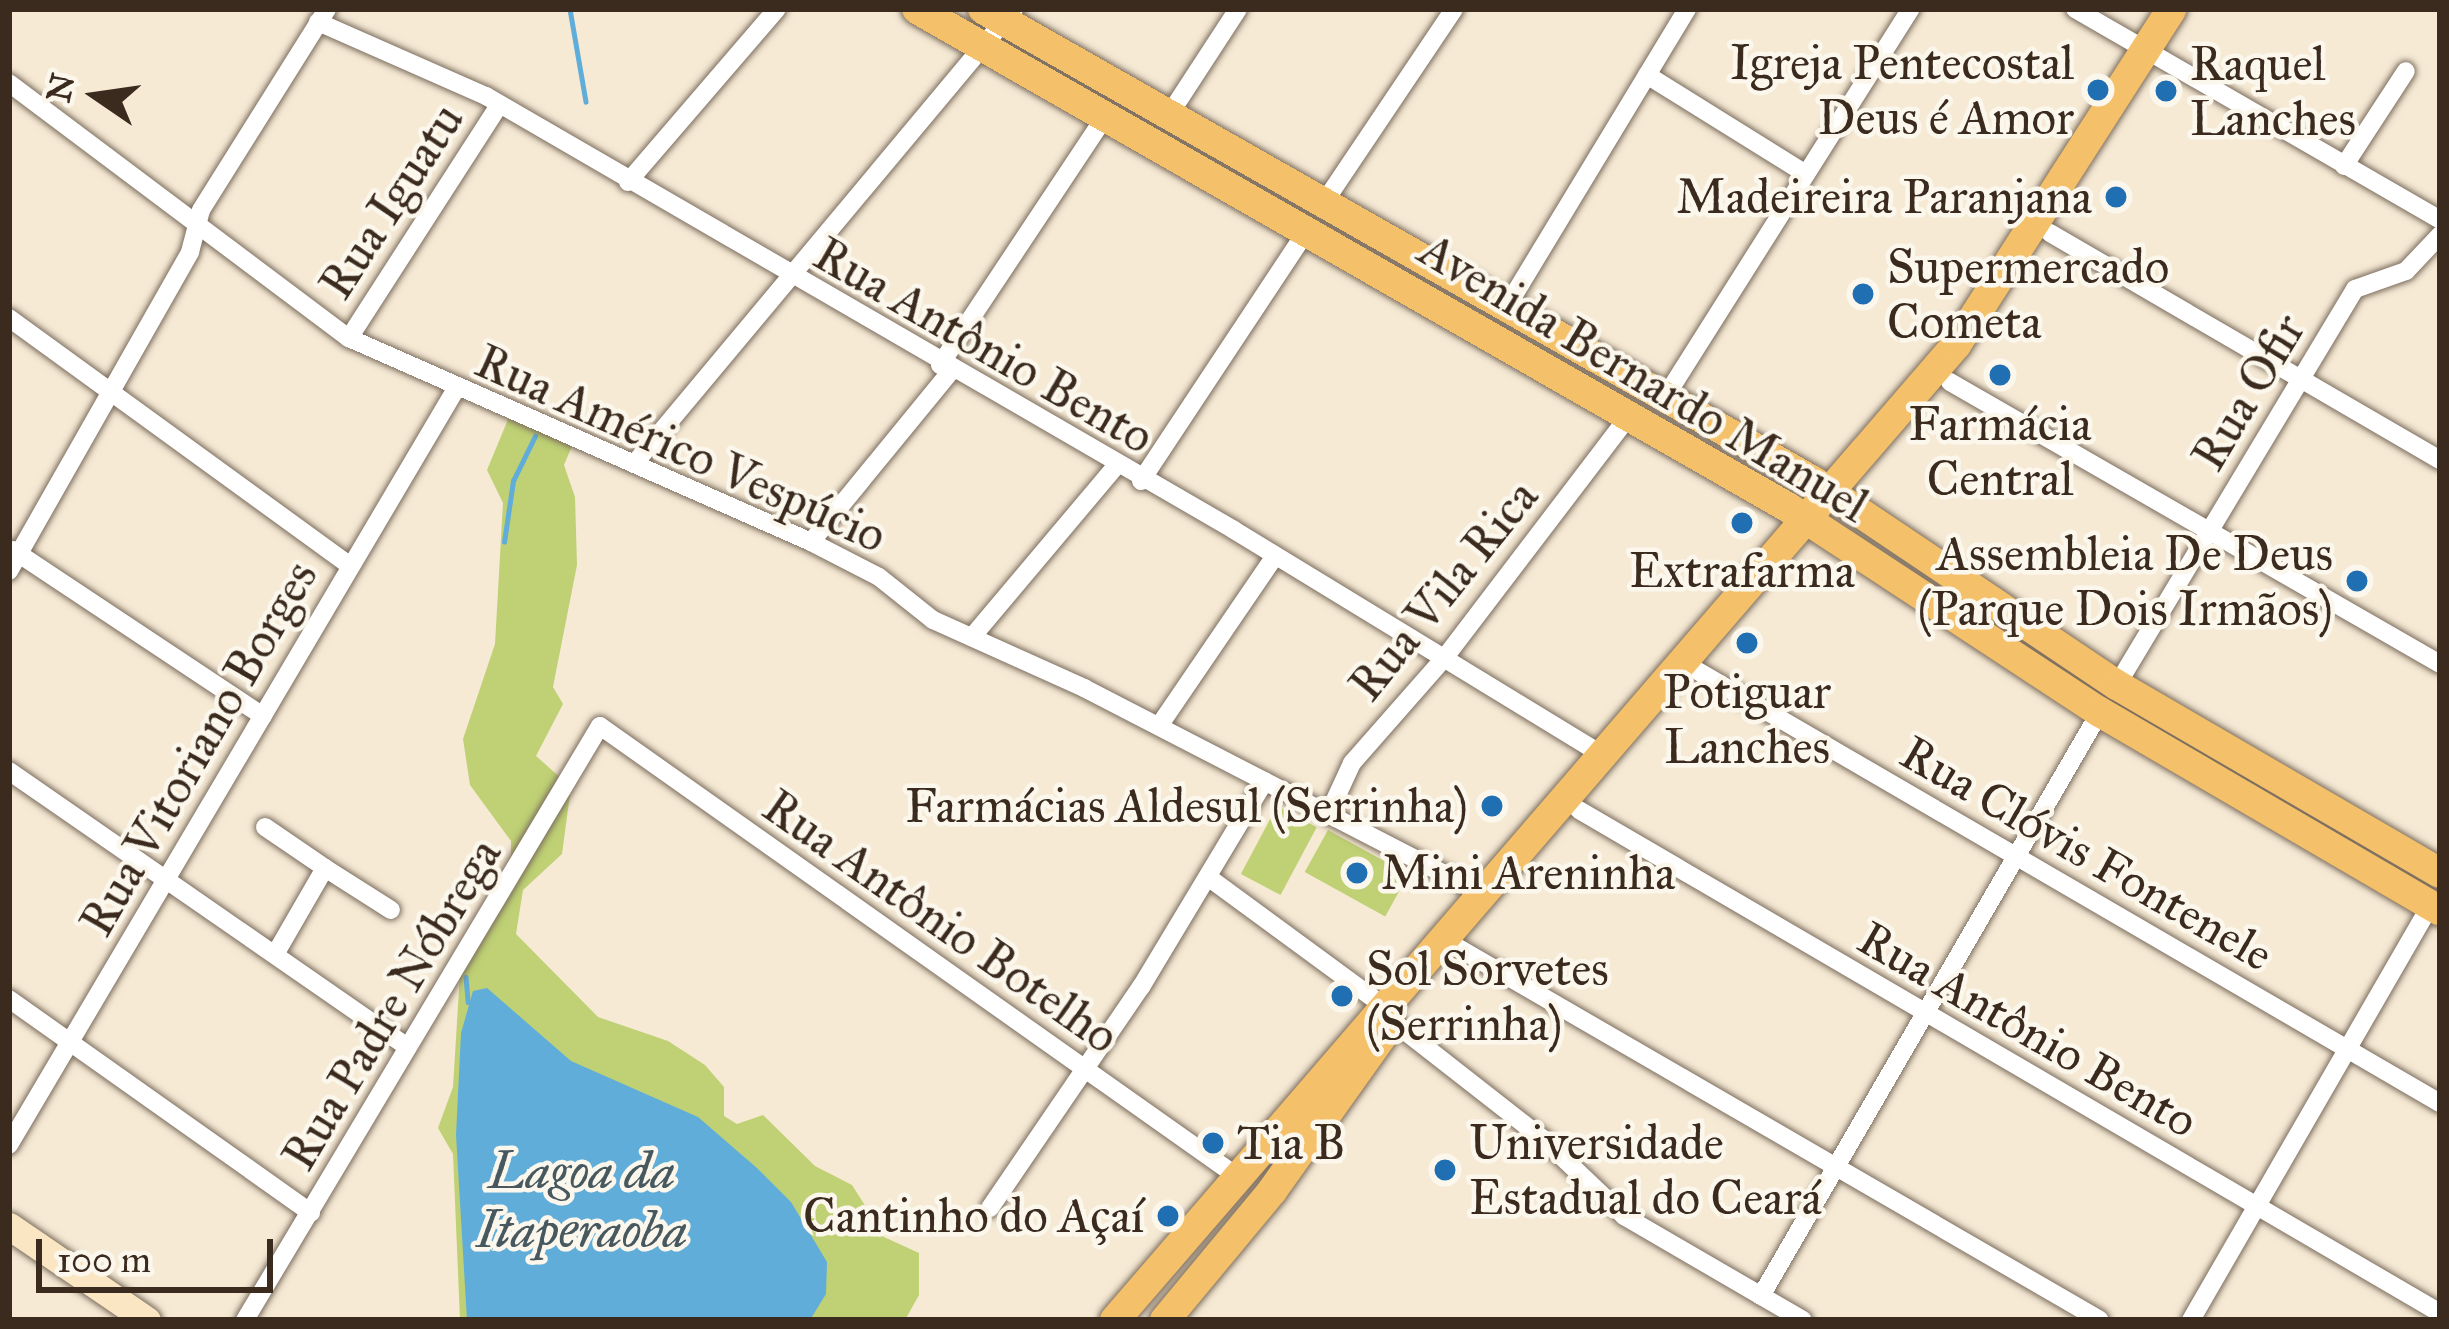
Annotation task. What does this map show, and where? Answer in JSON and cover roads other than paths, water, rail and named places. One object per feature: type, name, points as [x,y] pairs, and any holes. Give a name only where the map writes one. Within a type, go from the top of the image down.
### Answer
[{"type":"main road","name":"Avenida Bernardo Manuel","points":[[917,9],[1808,522],[2100,712],[2436,908]]},
{"type":"main road","points":[[1450,943],[1482,893],[1808,522],[1950,382],[2050,233],[2154,53],[2172,9]]},
{"type":"main road","points":[[1835,496],[1955,345],[2154,53],[2193,9]]},
{"type":"main road","name":"Avenida Bernardo Manuel","points":[[1001,13],[1169,115],[1835,496],[2117,685],[2440,873]]},
{"type":"main road","points":[[1116,1319],[1450,943],[1579,810],[1696,670],[1808,522]]},
{"type":"main road","points":[[1165,1320],[1272,1191],[1388,1014]]},
{"type":"main road","points":[[1238,1177],[1272,1191]]},
{"type":"street","points":[[628,182],[777,9]]},
{"type":"street","points":[[1169,115],[1238,9]]},
{"type":"street","points":[[1323,204],[1454,9]]},
{"type":"street","points":[[1506,308],[1687,9]]},
{"type":"street","points":[[1664,399],[1911,9]]},
{"type":"street","points":[[2075,9],[2440,220]]},
{"type":"street","points":[[634,464],[785,276],[985,46],[1001,13]]},
{"type":"street","points":[[263,716],[12,557],[111,398],[197,231],[202,210],[322,15]]},
{"type":"street","name":"Rua Antônio Bento","points":[[322,15],[500,106],[785,276],[1446,656],[1602,755]]},
{"type":"street","points":[[2344,166],[2406,70]]},
{"type":"street","points":[[1647,75],[1806,174]]},
{"type":"street","name":"Rua Américo Vespúcio","points":[[9,83],[197,231],[349,338],[811,542],[972,637],[1159,726],[1482,893]]},
{"type":"street","name":"Rua Iguatu","points":[[349,338],[500,106]]},
{"type":"street","points":[[811,542],[945,368],[1105,117]]},
{"type":"street","points":[[1142,481],[1306,232]]},
{"type":"street","points":[[2050,233],[2440,460]]},
{"type":"street","name":"Rua Ofir","points":[[2117,685],[2356,289],[2406,271],[2440,235]]},
{"type":"street","points":[[9,318],[111,398],[348,564]]},
{"type":"street","points":[[1950,382],[2440,664]]},
{"type":"street","name":"Rua Vitoriano Borges","points":[[9,1145],[171,879],[348,564],[456,389]]},
{"type":"street","name":"Rua Vila Rica","points":[[1328,815],[1352,763],[1446,656],[1628,417]]},
{"type":"street","points":[[972,637],[1116,466]]},
{"type":"street","points":[[1159,726],[1275,556]]},
{"type":"street","name":"Rua Clóvis Fontenele","points":[[1696,670],[2440,1103]]},
{"type":"street","points":[[1761,1296],[2100,712]]},
{"type":"street","name":"Rua Padre Nóbrega","points":[[244,1320],[407,1047],[509,889],[600,726]]},
{"type":"street","name":"Rua Antônio Botelho","points":[[600,726],[1238,1177]]},
{"type":"street","points":[[9,771],[407,1047]]},
{"type":"street","points":[[990,1208],[1208,877],[1265,781]]},
{"type":"street","name":"Rua Antônio Bento","points":[[1579,810],[2440,1313]]},
{"type":"street","points":[[265,827],[392,910]]},
{"type":"street","points":[[276,953],[325,868]]},
{"type":"street","points":[[1208,877],[1543,1139],[1624,1216],[1803,1320]]},
{"type":"street","points":[[2191,1320],[2436,908]]},
{"type":"street","points":[[1450,943],[2100,1320]]},
{"type":"street","points":[[9,999],[311,1213]]},
{"type":"street","points":[[9,1226],[147,1320]]},
{"type":"water","name":"Lagoa da Itaperaoba","points":[[487,988],[571,1061],[698,1117],[791,1202],[827,1262],[826,1294],[810,1320],[467,1320],[456,1135],[461,1033],[473,991]]},
{"type":"waterway","points":[[570,9],[586,102]]},
{"type":"waterway","points":[[504,542],[513,481],[535,436]]},
{"type":"waterway","points":[[466,977],[468,1002]]},
{"type":"place","name":"Igreja Pentecostal Deus é Amor","points":[[2098,90]]},
{"type":"place","name":"Raquel Lanches","points":[[2166,91]]},
{"type":"place","name":"Madeireira Paranjana","points":[[2116,197]]},
{"type":"place","name":"Supermercado Cometa","points":[[1863,294]]},
{"type":"place","name":"Farmácia Central","points":[[2000,375]]},
{"type":"place","name":"Extrafarma","points":[[1742,523]]},
{"type":"place","name":"Assembleia De Deus (Parque Dois Irmãos)","points":[[2357,581]]},
{"type":"place","name":"Potiguar Lanches","points":[[1747,643]]},
{"type":"place","name":"Farmácias Aldesul (Serrinha)","points":[[1492,806]]},
{"type":"place","name":"Mini Areninha","points":[[1357,873]]},
{"type":"place","name":"Sol Sorvetes (Serrinha)","points":[[1342,996]]},
{"type":"place","name":"Tia B","points":[[1213,1143]]},
{"type":"place","name":"Universidade Estadual do Ceará","points":[[1445,1170]]},
{"type":"place","name":"Cantinho do Açaí","points":[[1168,1216]]}]
